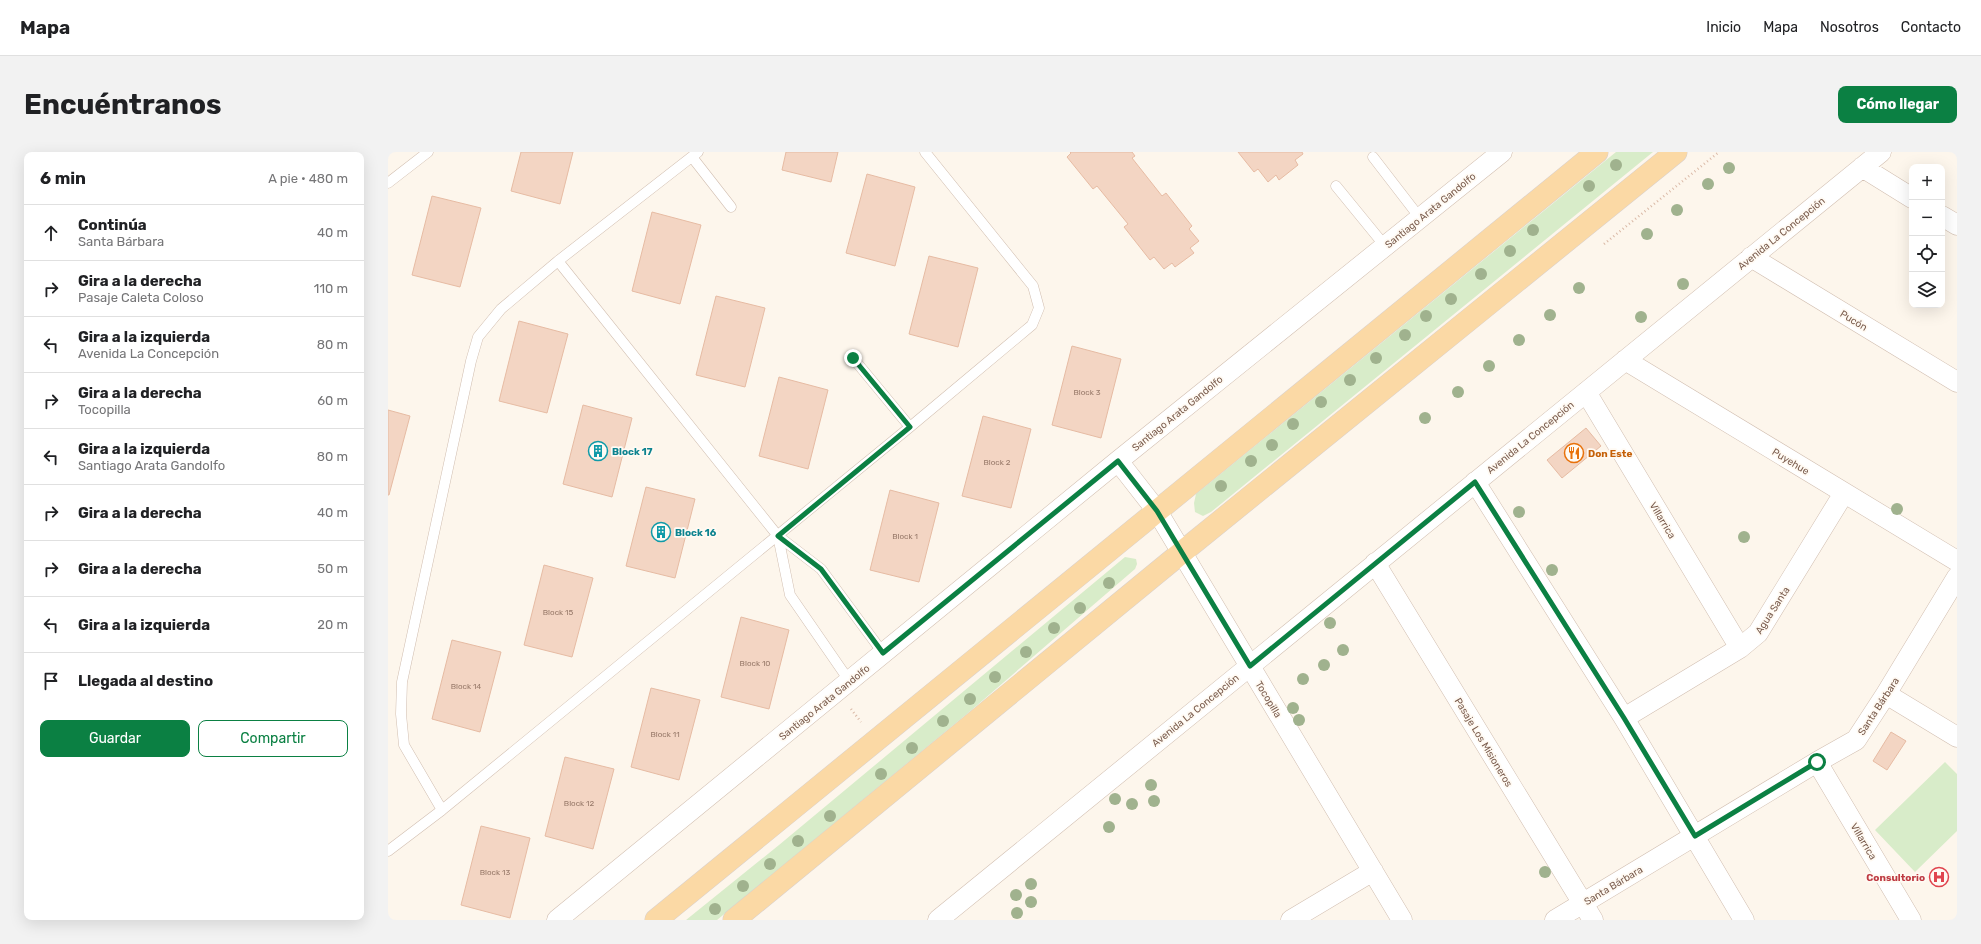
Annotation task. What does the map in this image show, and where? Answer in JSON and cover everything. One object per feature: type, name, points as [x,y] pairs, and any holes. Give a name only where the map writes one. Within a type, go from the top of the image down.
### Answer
[{"type":"main road","points":[[656,920],[1597,152]]},
{"type":"main road","points":[[734,920],[1181,552],[1676,152]]},
{"type":"street","name":"Santiago Arata Gandolfo","points":[[557,920],[850,682],[883,653],[1118,461],[1502,152]]},
{"type":"street","name":"Avenida La Concepción","points":[[938,920],[1880,152]]},
{"type":"street","points":[[1862,167],[1909,196]]},
{"type":"street","points":[[1945,218],[1957,225]]},
{"type":"street","name":"Pucón","points":[[1751,257],[1957,382]]},
{"type":"street","name":"Puyehue","points":[[1625,360],[1957,561]]},
{"type":"street","name":"Villarrica","points":[[1586,392],[1740,648]]},
{"type":"street","name":"Tocopilla","points":[[1118,461],[1157,511],[1402,920]]},
{"type":"street","points":[[1475,482],[1624,718],[1744,920]]},
{"type":"street","name":"Agua Santa","points":[[1624,718],[1740,648],[1758,633],[1844,493]]},
{"type":"street","name":"Pasaje Los Misioneros","points":[[1375,563],[1588,912]]},
{"type":"street","name":"Santa Bárbara","points":[[1555,920],[1588,912],[1695,836],[1856,740],[1886,694],[1957,577]]},
{"type":"street","points":[[1886,694],[1957,737]]},
{"type":"street","name":"Villarrica","points":[[1817,762],[1912,920]]},
{"type":"street","points":[[1291,920],[1373,871]]},
{"type":"lane","points":[[388,183],[427,152]]},
{"type":"lane","points":[[388,852],[442,810],[778,536],[1032,325],[1040,308],[1033,286],[925,152]]},
{"type":"lane","points":[[442,810],[404,745],[401,714],[402,682],[471,362],[478,337],[501,309],[558,261],[695,154],[731,207]]},
{"type":"lane","points":[[1373,157],[1420,218]]},
{"type":"lane","points":[[1336,186],[1385,246]]},
{"type":"lane","points":[[558,261],[778,536],[821,569],[883,653]]},
{"type":"lane","points":[[853,358],[910,427]]},
{"type":"lane","points":[[778,536],[790,595],[850,682]]},
{"type":"green space","points":[[1616,152],[1653,152],[1211,512],[1203,516],[1195,512],[1194,503],[1196,494]]},
{"type":"green space","points":[[1125,557],[1136,559],[1137,564],[1135,569],[968,713],[717,920],[686,920],[779,845]]},
{"type":"green space","points":[[1945,762],[1957,774],[1957,831],[1915,872],[1875,830]]},
{"type":"building","points":[[521,152],[573,152],[560,204],[511,191]]},
{"type":"building","points":[[786,152],[838,152],[831,182],[782,170]]},
{"type":"building","points":[[1070,152],[1132,152],[1135,156],[1132,158],[1162,196],[1166,193],[1192,226],[1189,229],[1199,241],[1190,248],[1194,253],[1175,267],[1172,263],[1164,269],[1154,257],[1150,260],[1124,227],[1128,224],[1097,186],[1093,189],[1067,157],[1071,153]]},
{"type":"building","points":[[1238,152],[1302,152],[1303,154],[1295,160],[1298,165],[1279,180],[1276,175],[1268,182],[1258,169],[1254,172]]},
{"type":"building","points":[[867,174],[915,187],[895,266],[846,253]]},
{"type":"building","points":[[432,196],[481,208],[460,287],[412,275]]},
{"type":"building","points":[[652,212],[701,225],[680,304],[632,291]]},
{"type":"building","points":[[929,256],[978,268],[958,347],[909,334]]},
{"type":"building","points":[[716,296],[765,308],[745,387],[696,375]]},
{"type":"building","points":[[519,321],[568,334],[547,413],[499,401]]},
{"type":"building","points":[[1072,346],[1121,359],[1101,438],[1052,425]]},
{"type":"building","points":[[779,377],[828,390],[808,469],[759,456]]},
{"type":"building","name":"Block 17","points":[[583,405],[632,418],[612,497],[563,484]]},
{"type":"building","points":[[388,410],[410,416],[389,495],[388,495]]},
{"type":"building","points":[[983,416],[1031,429],[1011,508],[962,496]]},
{"type":"building","name":"Don Este","points":[[1586,428],[1601,446],[1562,478],[1547,460]]},
{"type":"building","name":"Block 16","points":[[646,487],[695,499],[675,578],[626,566]]},
{"type":"building","points":[[890,490],[939,503],[919,582],[870,570]]},
{"type":"building","points":[[544,565],[593,578],[572,657],[524,645]]},
{"type":"building","points":[[741,617],[789,630],[769,709],[721,697]]},
{"type":"building","points":[[452,640],[501,652],[480,732],[432,719]]},
{"type":"building","points":[[651,688],[700,700],[679,780],[631,767]]},
{"type":"building","points":[[1891,732],[1906,741],[1887,770],[1873,761]]},
{"type":"building","points":[[565,757],[614,769],[593,849],[545,836]]},
{"type":"building","points":[[481,826],[530,838],[510,918],[461,905]]},
{"type":"place","name":"Block 17","points":[[598,451]]},
{"type":"place","name":"Don Este","points":[[1574,453]]},
{"type":"place","name":"Block 16","points":[[661,532]]},
{"type":"place","name":"Consultorio","points":[[1939,877]]},
{"type":"route","points":[[853,358],[910,427],[778,536],[821,569],[883,653],[1118,461],[1143,491],[1157,511],[1250,666],[1475,482],[1624,718],[1695,836],[1817,762]]}]
